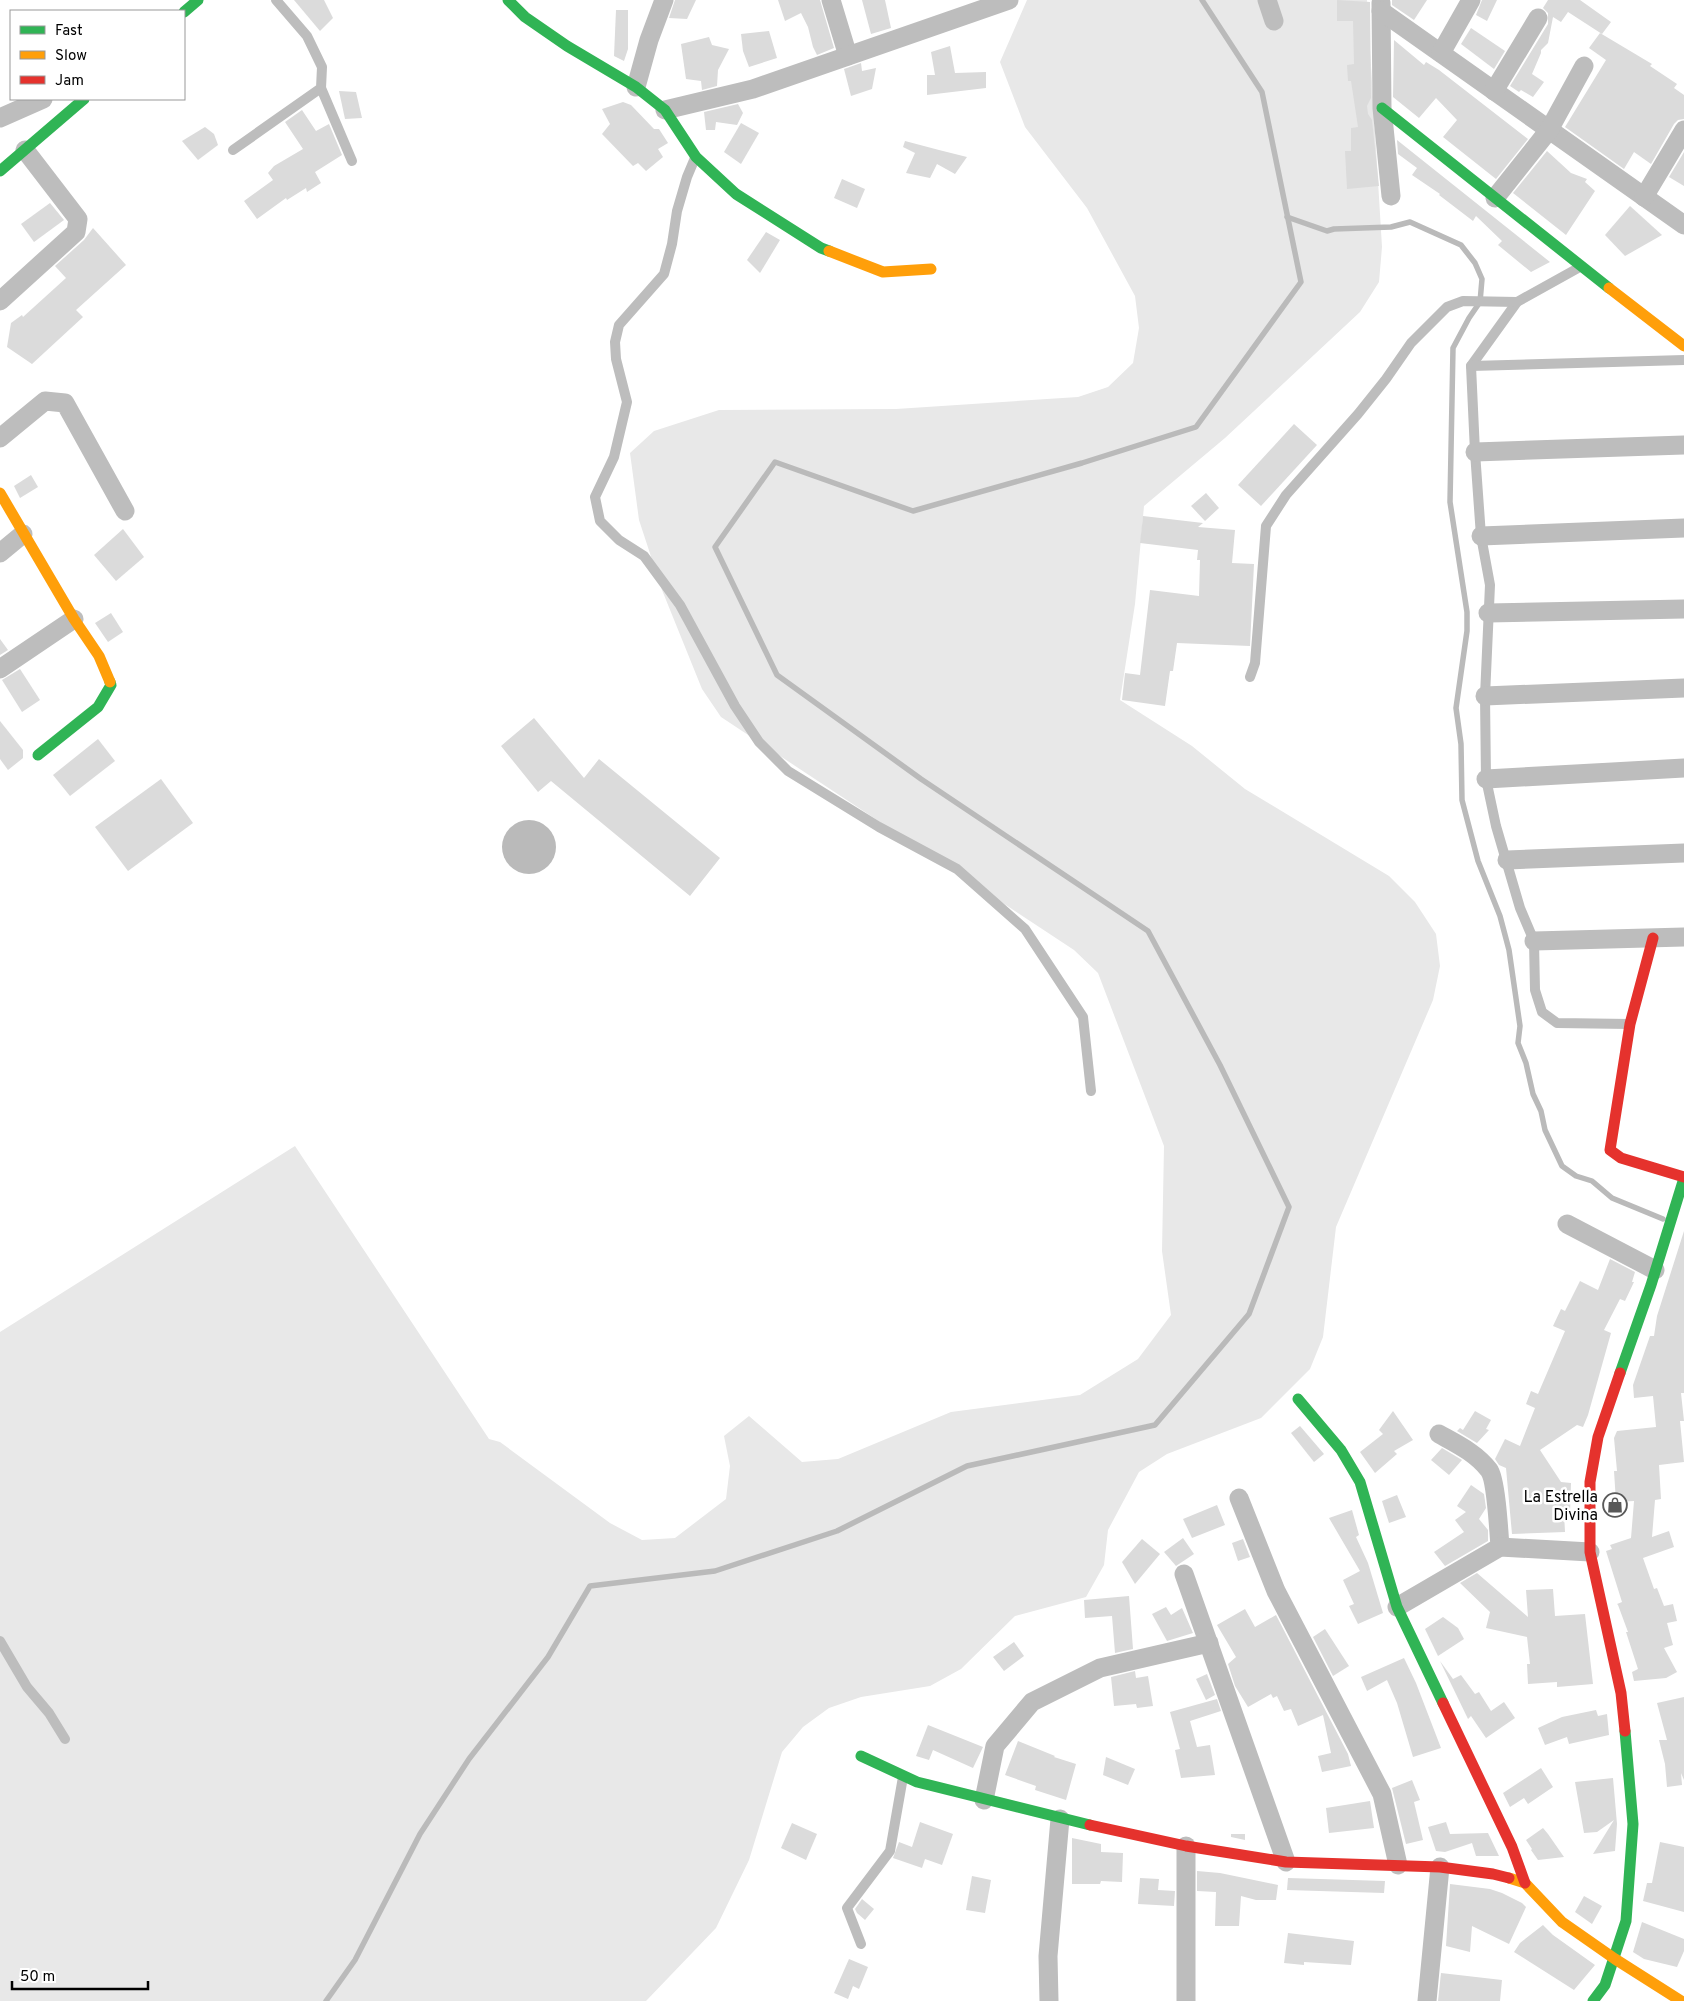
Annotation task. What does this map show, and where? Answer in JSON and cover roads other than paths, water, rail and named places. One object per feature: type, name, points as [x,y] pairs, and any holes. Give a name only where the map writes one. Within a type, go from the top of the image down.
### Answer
[{"type":"main road","points":[[185,11],[198,0]]},
{"type":"main road","points":[[508,0],[525,17],[567,46],[636,87],[665,110],[696,157],[736,194],[821,248],[883,272],[931,269]]},
{"type":"main road","points":[[0,171],[83,100]]},
{"type":"main road","points":[[1382,108],[1581,267],[1684,346]]},
{"type":"main road","points":[[0,493],[22,534],[99,656],[112,685],[98,707],[38,755]]},
{"type":"main road","points":[[1593,2001],[1605,1986],[1626,1920],[1633,1824],[1621,1693],[1590,1552],[1590,1482],[1598,1437],[1655,1270],[1684,1177],[1621,1158],[1610,1150],[1630,1024],[1653,938]]},
{"type":"main road","points":[[1298,1399],[1341,1450],[1360,1482],[1397,1607],[1512,1847],[1525,1883],[1562,1922],[1615,1959],[1681,2001]]},
{"type":"main road","points":[[862,1756],[916,1782],[1060,1819],[1186,1846],[1286,1862],[1440,1867],[1493,1874],[1525,1883]]},
{"type":"street","points":[[636,87],[649,40],[664,0]]},
{"type":"street","points":[[831,0],[848,56]]},
{"type":"street","points":[[665,110],[753,89],[1009,0]]},
{"type":"street","points":[[1267,0],[1274,20]]},
{"type":"street","points":[[1440,53],[1471,0]]},
{"type":"street","points":[[1381,3],[1440,53],[1684,225]]},
{"type":"street","points":[[1381,3],[1382,108],[1391,196]]},
{"type":"street","points":[[1494,91],[1538,18]]},
{"type":"street","points":[[1495,198],[1549,130],[1584,66]]},
{"type":"street","points":[[0,118],[41,100]]},
{"type":"street","points":[[1644,197],[1684,130]]},
{"type":"street","points":[[0,301],[76,232],[78,219],[25,150]]},
{"type":"street","points":[[0,438],[45,401],[65,403],[125,511]]},
{"type":"street","points":[[1474,452],[1684,445]]},
{"type":"street","points":[[1481,536],[1684,528]]},
{"type":"street","points":[[0,553],[22,534]]},
{"type":"street","points":[[1488,613],[1684,609]]},
{"type":"street","points":[[0,668],[74,619]]},
{"type":"street","points":[[1485,696],[1684,688]]},
{"type":"street","points":[[1486,779],[1684,768]]},
{"type":"street","points":[[1507,860],[1684,853]]},
{"type":"street","points":[[1534,941],[1684,937]]},
{"type":"street","points":[[1567,1224],[1655,1270]]},
{"type":"street","points":[[1438,1434],[1473,1453],[1491,1471],[1500,1547]]},
{"type":"street","points":[[1239,1498],[1276,1591],[1382,1794],[1398,1865]]},
{"type":"street","points":[[1397,1607],[1500,1547],[1590,1552]]},
{"type":"street","points":[[1184,1574],[1286,1862]]},
{"type":"street","points":[[984,1800],[995,1746],[1032,1702],[1100,1668],[1209,1643]]},
{"type":"street","points":[[1049,2001],[1048,1956],[1060,1819]]},
{"type":"street","points":[[1186,1846],[1186,2001]]},
{"type":"street","points":[[1427,2001],[1440,1867]]},
{"type":"lane","points":[[276,0],[307,36],[322,67],[321,88],[352,161]]},
{"type":"lane","points":[[233,150],[321,88]]},
{"type":"lane","points":[[696,157],[687,177],[677,211],[672,244],[664,274],[619,325],[615,342],[616,359],[627,402],[614,457],[595,497],[600,521],[619,540],[644,556],[675,598],[735,706],[759,742],[788,771],[879,827],[957,869],[1025,929],[1083,1017],[1091,1091]]},
{"type":"lane","points":[[1581,267],[1517,302],[1471,366],[1474,452],[1481,536],[1490,585],[1485,696],[1486,779],[1496,826],[1520,908],[1534,941],[1535,990],[1542,1012],[1557,1023],[1630,1024]]},
{"type":"lane","points":[[1250,677],[1255,663],[1266,526],[1269,518],[1286,495],[1375,393],[1411,343],[1446,306],[1463,301],[1517,302]]},
{"type":"lane","points":[[1471,366],[1684,360]]},
{"type":"lane","points":[[0,1641],[27,1687],[49,1713],[65,1739]]},
{"type":"lane","points":[[861,1944],[847,1908],[890,1851],[904,1776]]},
{"type":"waterway","points":[[326,2001],[355,1960],[420,1834],[469,1759],[548,1657],[590,1586],[715,1571],[837,1531],[967,1466],[1155,1425],[1249,1314],[1289,1207],[1220,1065],[1148,931],[921,779],[777,675],[715,547],[775,462],[913,511],[1082,463],[1196,427],[1301,282],[1262,92],[1202,0]]},
{"type":"waterway","points":[[1287,217],[1327,231],[1334,229],[1391,227],[1410,222],[1461,245],[1475,263],[1482,279],[1480,302],[1453,348],[1450,502],[1467,612],[1467,631],[1456,708],[1461,744],[1462,800],[1478,861],[1500,916],[1509,950],[1520,1026],[1518,1043],[1526,1063],[1533,1094],[1541,1111],[1545,1130],[1562,1166],[1576,1176],[1592,1181],[1612,1198],[1663,1219]]},
{"type":"place","name":"La Estrella Divina","points":[[1615,1505]]}]
